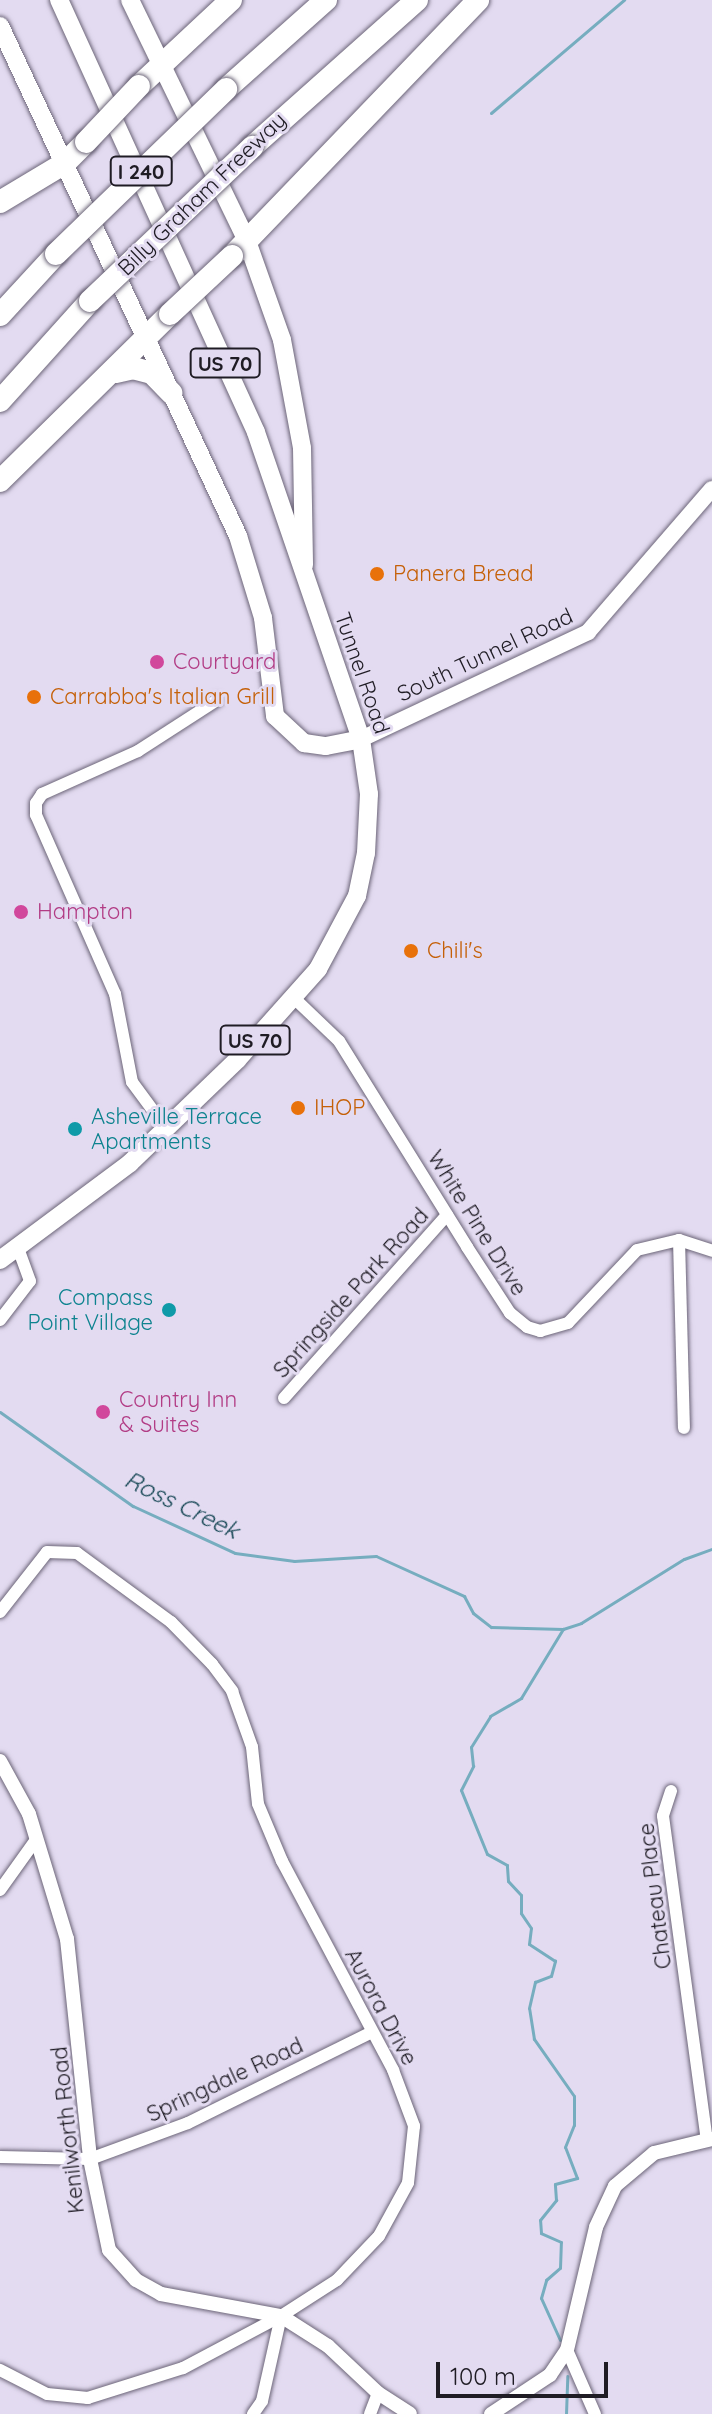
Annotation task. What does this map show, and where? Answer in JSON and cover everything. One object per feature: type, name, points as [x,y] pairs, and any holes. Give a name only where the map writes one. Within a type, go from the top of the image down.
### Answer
[{"type":"highway","points":[[0,202],[65,163],[162,61],[231,0]]},
{"type":"highway","name":"I 240","points":[[0,315],[56,254],[226,89],[326,0]]},
{"type":"highway","name":"Billy Graham Freeway","points":[[0,401],[90,301],[252,147],[417,0]]},
{"type":"highway","points":[[0,481],[116,372],[170,314],[240,248],[478,0]]},
{"type":"highway","points":[[116,372],[133,368],[152,373],[171,393]]},
{"type":"main road","name":"Tunnel Road","points":[[0,1260],[19,1250],[94,1193],[166,1128],[294,998],[350,914],[364,870],[369,794],[361,739],[256,432],[59,0]]},
{"type":"main road","points":[[130,0],[162,61],[240,248],[295,392],[305,486],[304,576]]},
{"type":"main road","points":[[0,26],[148,337],[238,536],[256,587],[275,716],[304,743],[326,746],[361,739]]},
{"type":"main road","name":"South Tunnel Road","points":[[361,739],[588,632],[712,489]]},
{"type":"street","points":[[166,1128],[132,1082],[115,994],[36,815],[36,803],[42,794],[138,751],[217,700]]},
{"type":"street","name":"White Pine Drive","points":[[294,998],[339,1041],[510,1313],[540,1331],[568,1323],[637,1250],[679,1240]]},
{"type":"street","name":"Springside Park Road","points":[[284,1398],[447,1215]]},
{"type":"street","points":[[684,1428],[679,1240],[712,1251]]},
{"type":"street","points":[[0,1320],[30,1281],[19,1250]]},
{"type":"street","name":"Aurora Drive","points":[[0,1612],[47,1552],[77,1553],[171,1622],[212,1664],[232,1691],[252,1747],[258,1804],[282,1861],[370,2033],[393,2070],[414,2126],[408,2183],[379,2236],[347,2269],[281,2316],[183,2368],[88,2398],[47,2394],[0,2370]]},
{"type":"street","name":"Kenilworth Road","points":[[0,1761],[29,1814],[67,1939],[90,2159],[109,2250],[136,2280],[187,2301],[281,2316],[328,2346],[378,2393],[410,2414]]},
{"type":"street","name":"Chateau Place","points":[[671,1791],[663,1816],[710,2139]]},
{"type":"street","points":[[0,1890],[35,1841]]},
{"type":"street","name":"Springdale Road","points":[[0,2157],[90,2159],[188,2123],[370,2033]]},
{"type":"street","points":[[491,2414],[550,2375],[567,2350],[591,2247],[610,2193],[654,2153],[710,2139]]},
{"type":"street","points":[[253,2414],[262,2401],[281,2316]]},
{"type":"street","points":[[567,2350],[595,2414]]},
{"type":"street","points":[[370,2414],[378,2393]]},
{"type":"waterway","points":[[491,113],[624,0]]},
{"type":"waterway","name":"Ross Creek","points":[[0,1412],[133,1506],[235,1553],[294,1561],[376,1556],[464,1596],[473,1613],[491,1627],[563,1629],[581,1623],[684,1559],[712,1549]]},
{"type":"waterway","points":[[560,2340],[541,2298],[546,2280],[560,2268],[561,2242],[541,2233],[540,2220],[556,2200],[555,2184],[577,2178],[565,2147],[574,2125],[574,2096],[534,2039],[529,2008],[535,1982],[551,1976],[555,1961],[529,1944],[531,1928],[521,1913],[521,1895],[508,1881],[507,1865],[487,1854],[461,1790],[473,1766],[471,1747],[490,1716],[521,1698],[563,1629]]},
{"type":"waterway","points":[[566,2414],[567,2376]]},
{"type":"place","name":"Panera Bread","points":[[377,574]]},
{"type":"place","name":"Courtyard","points":[[157,662]]},
{"type":"place","name":"Carrabba's Italian Grill","points":[[34,697]]},
{"type":"place","name":"Hampton","points":[[21,912]]},
{"type":"place","name":"Chili's","points":[[411,951]]},
{"type":"place","name":"IHOP","points":[[298,1108]]},
{"type":"place","name":"Asheville Terrace Apartments","points":[[75,1129]]},
{"type":"place","name":"Compass Point Village","points":[[169,1310]]},
{"type":"place","name":"Country Inn & Suites","points":[[103,1412]]}]
